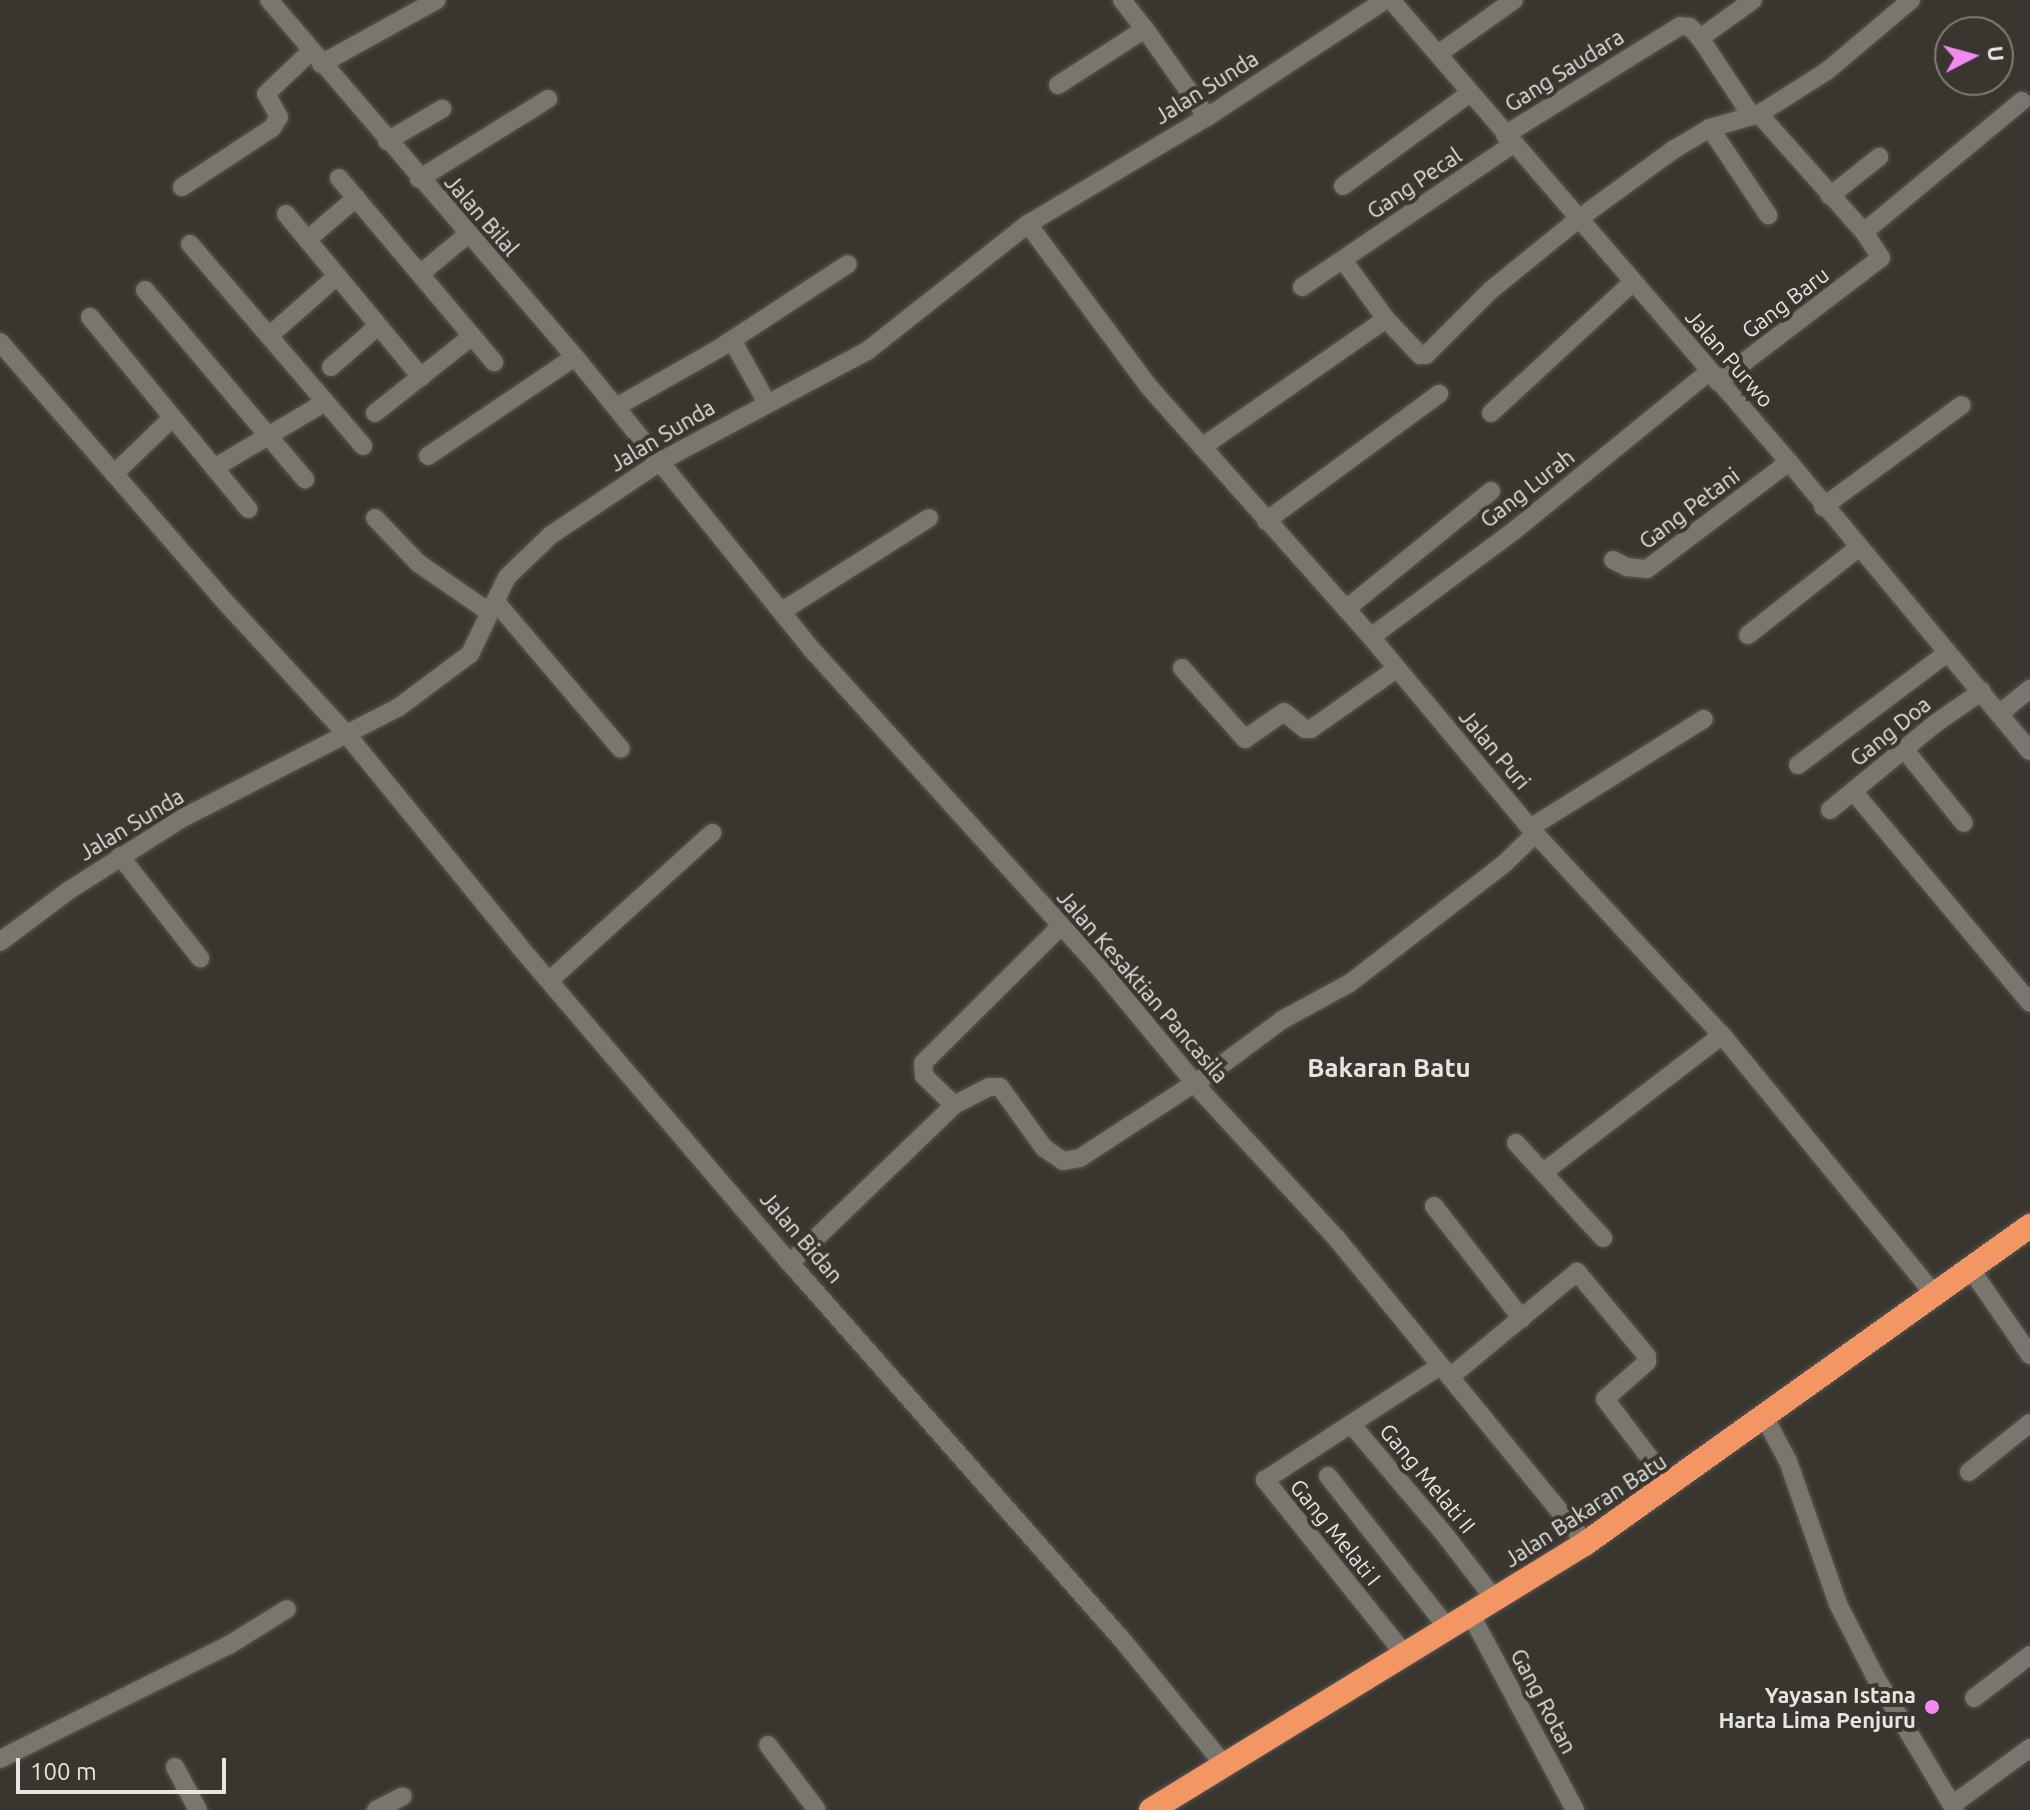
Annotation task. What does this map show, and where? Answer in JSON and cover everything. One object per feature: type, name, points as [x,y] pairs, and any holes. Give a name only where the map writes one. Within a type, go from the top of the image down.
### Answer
[{"type":"highway","name":"Jalan Bakaran Batu","points":[[1151,1810],[1180,1802],[1225,1766],[1586,1543],[1671,1486],[2030,1226]]},
{"type":"street","name":"Jalan Bilal","points":[[269,0],[661,461]]},
{"type":"street","points":[[182,187],[272,128],[280,118],[266,94],[316,58],[437,0]]},
{"type":"street","points":[[1122,0],[1207,117]]},
{"type":"street","name":"Jalan Purwo","points":[[1388,0],[1789,462],[1823,507],[2030,751]]},
{"type":"street","name":"Jalan Sunda","points":[[0,942],[120,856],[181,819],[348,736],[399,707],[470,654],[507,577],[534,549],[661,461],[867,351],[1028,224],[1207,117],[1388,0]]},
{"type":"street","points":[[1438,54],[1514,0]]},
{"type":"street","name":"Gang Saudara","points":[[1509,140],[1680,26],[1695,32],[1753,0]]},
{"type":"street","points":[[1343,260],[1386,319],[1420,355],[1426,355],[1491,290],[1577,220],[1673,150],[1710,128],[1755,115],[1827,71],[1911,0]]},
{"type":"street","points":[[1058,85],[1145,29]]},
{"type":"street","points":[[1695,32],[1755,115],[1864,232],[2022,101]]},
{"type":"street","points":[[1343,186],[1470,93]]},
{"type":"street","points":[[419,179],[548,99]]},
{"type":"street","points":[[387,141],[442,109]]},
{"type":"street","points":[[1710,128],[1768,215]]},
{"type":"street","name":"Gang Pecal","points":[[1302,287],[1509,140]]},
{"type":"street","points":[[1830,196],[1879,157]]},
{"type":"street","points":[[339,178],[494,362]]},
{"type":"street","points":[[307,240],[356,198]]},
{"type":"street","points":[[286,214],[421,377]]},
{"type":"street","name":"Jalan Puri","points":[[1028,224],[1154,393],[1371,637],[1533,831],[1722,1035],[1936,1296]]},
{"type":"street","name":"Gang Baru","points":[[1714,377],[1880,260],[1879,252],[1864,232]]},
{"type":"street","points":[[420,274],[468,234]]},
{"type":"street","points":[[190,244],[363,446]]},
{"type":"street","points":[[616,407],[732,340],[848,264]]},
{"type":"street","points":[[269,336],[337,276]]},
{"type":"street","points":[[1491,413],[1633,282]]},
{"type":"street","points":[[145,290],[305,479]]},
{"type":"street","points":[[90,317],[248,509]]},
{"type":"street","points":[[1202,447],[1386,319]]},
{"type":"street","points":[[331,367],[378,326]]},
{"type":"street","points":[[375,413],[472,336]]},
{"type":"street","points":[[732,340],[767,403]]},
{"type":"street","name":"Jalan Bidan","points":[[0,342],[348,736],[790,1263],[1114,1630],[1225,1766]]},
{"type":"street","points":[[428,456],[575,357]]},
{"type":"street","name":"Gang Lurah","points":[[1371,637],[1714,377]]},
{"type":"street","points":[[1266,521],[1439,394]]},
{"type":"street","points":[[214,468],[325,402]]},
{"type":"street","points":[[1823,507],[1962,405]]},
{"type":"street","points":[[114,474],[172,418]]},
{"type":"street","name":"Jalan Kesaktian Pancasila","points":[[661,461],[782,611],[1193,1081],[1337,1239],[1586,1543]]},
{"type":"street","name":"Gang Petani","points":[[1613,560],[1627,567],[1647,569],[1789,462]]},
{"type":"street","points":[[1346,609],[1396,572],[1432,536],[1491,491]]},
{"type":"street","points":[[375,518],[418,563],[492,607],[621,749]]},
{"type":"street","points":[[782,611],[929,518]]},
{"type":"street","points":[[1748,635],[1858,548]]},
{"type":"street","points":[[1798,765],[1947,653]]},
{"type":"street","points":[[1182,668],[1243,739],[1284,712],[1305,729],[1311,729],[1396,669]]},
{"type":"street","points":[[1999,714],[2030,689]]},
{"type":"street","name":"Gang Doa","points":[[1830,810],[1904,749],[1982,691]]},
{"type":"street","points":[[790,1263],[954,1105],[989,1087],[1000,1087],[1044,1148],[1056,1158],[1071,1161],[1093,1151],[1193,1081],[1216,1069],[1282,1020],[1350,983],[1505,863],[1533,831],[1704,719]]},
{"type":"street","points":[[1904,749],[1964,823]]},
{"type":"street","points":[[1853,791],[2030,1003]]},
{"type":"street","points":[[550,980],[712,833]]},
{"type":"street","points":[[120,856],[200,958]]},
{"type":"street","points":[[954,1105],[924,1076],[923,1063],[1060,927]]},
{"type":"street","points":[[1545,1171],[1722,1035]]},
{"type":"street","points":[[1516,1143],[1545,1171],[1603,1238]]},
{"type":"street","points":[[1434,1206],[1522,1319]]},
{"type":"street","points":[[1970,1268],[2030,1355]]},
{"type":"street","points":[[1351,1424],[1445,1372],[1522,1319],[1577,1272],[1647,1356],[1647,1362],[1605,1399],[1671,1486]]},
{"type":"street","points":[[1765,1418],[1797,1484],[1818,1556],[1838,1604],[1875,1676],[1954,1808],[2030,1748]]},
{"type":"street","points":[[1969,1472],[2030,1423]]},
{"type":"street","name":"Gang Melati II","points":[[1351,1424],[1496,1601]]},
{"type":"street","name":"Gang Melati I","points":[[1351,1424],[1272,1474],[1266,1484],[1406,1656]]},
{"type":"street","points":[[1328,1476],[1449,1630]]},
{"type":"street","points":[[0,1759],[229,1645],[287,1609]]},
{"type":"street","name":"Gang Rotan","points":[[1471,1615],[1575,1810]]},
{"type":"street","points":[[1974,1698],[2030,1655]]},
{"type":"street","points":[[768,1745],[817,1810]]},
{"type":"street","points":[[175,1767],[198,1810]]},
{"type":"street","points":[[376,1810],[403,1796]]},
{"type":"place","name":"Yayasan Istana Harta Lima Penjuru","points":[[1932,1707]]},
{"type":"district","name":"Bakaran Batu","points":[[1389,1068]]}]
